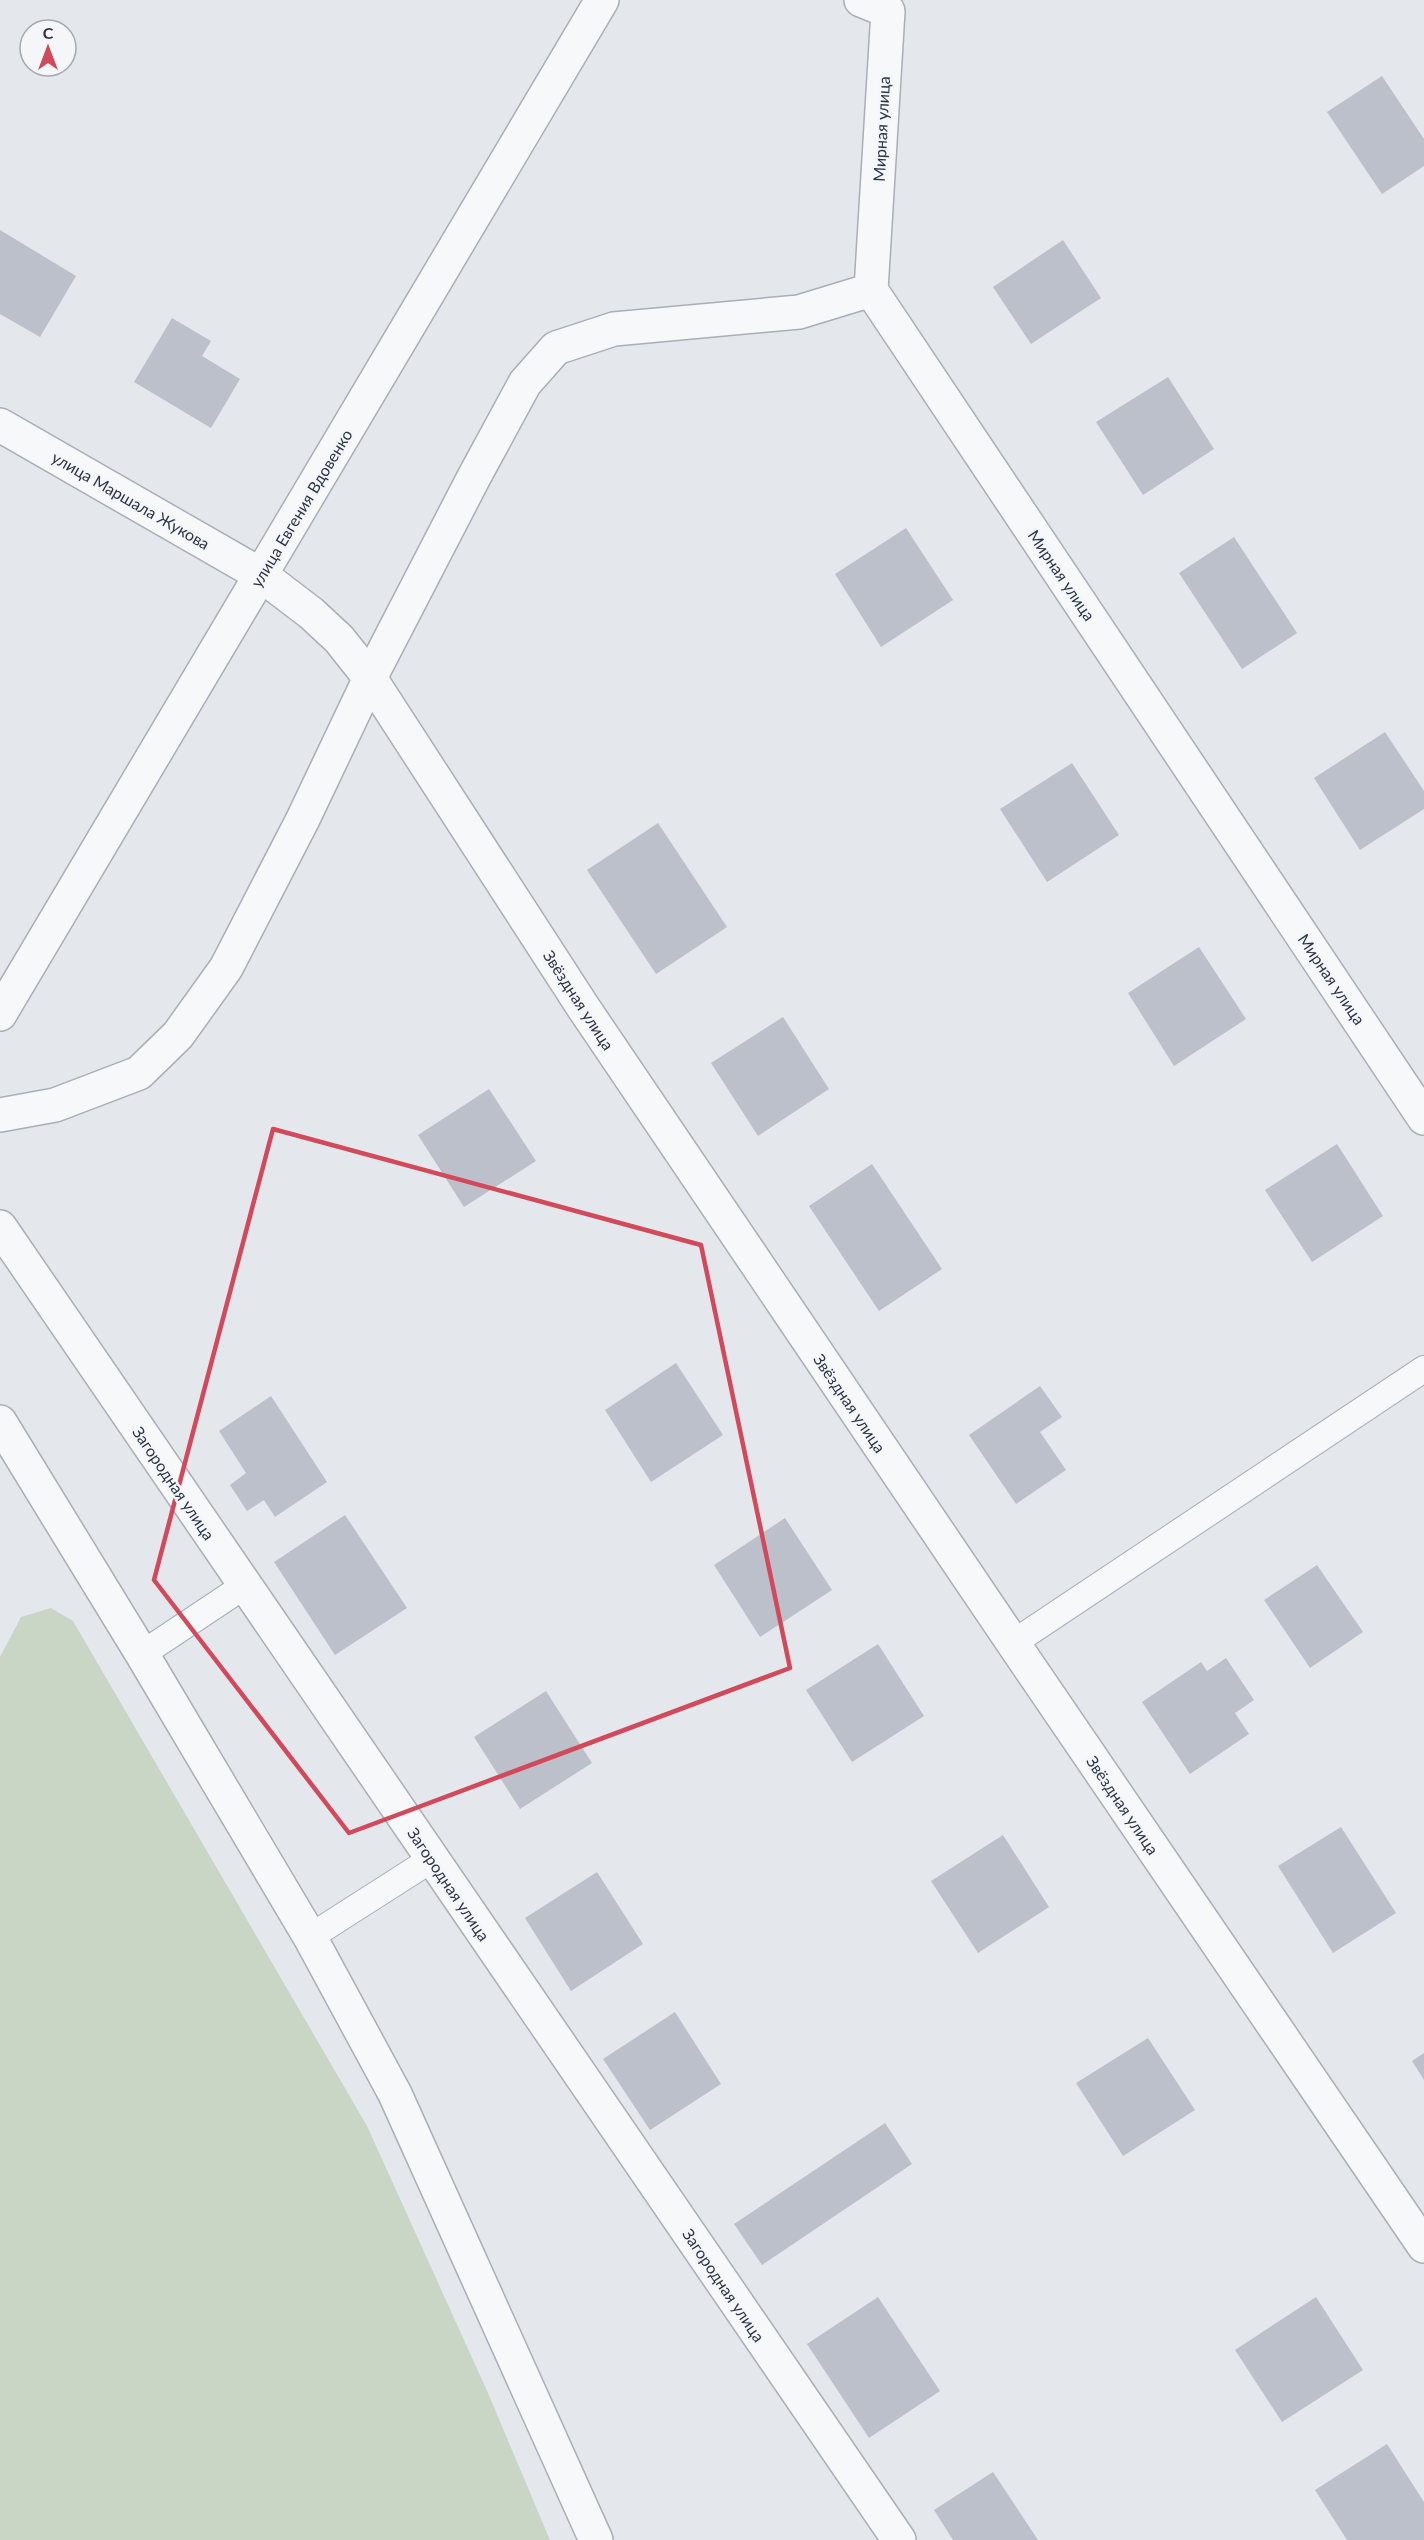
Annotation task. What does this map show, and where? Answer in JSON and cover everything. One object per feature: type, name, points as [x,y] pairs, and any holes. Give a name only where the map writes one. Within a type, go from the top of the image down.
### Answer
[{"type":"street","name":"улица Евгения Вдовенко","points":[[0,1014],[602,0]]},
{"type":"street","name":"Мирная улица","points":[[879,4],[871,290],[1424,1118]]},
{"type":"street","points":[[0,1115],[55,1105],[139,1073],[178,1035],[226,968],[303,819],[370,678],[525,383],[556,348],[614,329],[799,312],[871,290]]},
{"type":"street","name":"улица Маршала Жукова","points":[[0,425],[261,575]]},
{"type":"street","name":"Звёздная улица","points":[[261,575],[339,639],[370,678],[583,1007],[1424,2246]]},
{"type":"street","name":"Загородная улица","points":[[0,1227],[899,2540]]},
{"type":"street","points":[[0,1422],[142,1654],[310,1937],[395,2094],[596,2540]]},
{"type":"lane","points":[[1013,1643],[1424,1369]]},
{"type":"lane","points":[[142,1654],[244,1586]]},
{"type":"lane","points":[[310,1937],[432,1859]]},
{"type":"highlighted area","points":[[273,1129],[701,1245],[790,1668],[349,1833],[154,1580]]},
{"type":"green space","points":[[51,1608],[73,1621],[367,2126],[488,2393],[550,2540],[0,2540],[0,1657],[21,1617]]},
{"type":"building","points":[[1382,76],[1424,139],[1424,166],[1382,194],[1327,112]]},
{"type":"building","points":[[0,230],[76,276],[40,337],[0,314]]},
{"type":"building","points":[[1063,240],[1101,298],[1031,344],[993,287]]},
{"type":"building","points":[[172,318],[211,341],[202,356],[240,379],[211,428],[134,382]]},
{"type":"building","points":[[1168,377],[1214,449],[1143,495],[1096,422]]},
{"type":"building","points":[[906,528],[953,600],[881,647],[835,574]]},
{"type":"building","points":[[1234,537],[1297,633],[1242,669],[1179,573]]},
{"type":"building","points":[[1385,732],[1424,791],[1424,809],[1360,850],[1314,778]]},
{"type":"building","points":[[1072,763],[1119,835],[1047,882],[1000,809]]},
{"type":"building","points":[[658,823],[727,927],[656,974],[587,870]]},
{"type":"building","points":[[1199,947],[1246,1019],[1174,1066],[1128,993]]},
{"type":"building","points":[[783,1017],[829,1089],[758,1136],[711,1063]]},
{"type":"building","points":[[489,1089],[536,1161],[464,1207],[418,1135]]},
{"type":"building","points":[[1337,1144],[1383,1216],[1312,1262],[1265,1190]]},
{"type":"building","points":[[872,1164],[942,1269],[879,1311],[809,1206]]},
{"type":"building","points":[[676,1363],[723,1435],[651,1482],[605,1410]]},
{"type":"building","points":[[1040,1386],[1062,1417],[1040,1432],[1066,1470],[1016,1504],[969,1435]]},
{"type":"building","points":[[271,1396],[327,1482],[275,1517],[264,1500],[247,1511],[230,1485],[246,1473],[219,1431]]},
{"type":"building","points":[[345,1515],[407,1608],[335,1655],[274,1562]]},
{"type":"building","points":[[785,1518],[832,1590],[760,1637],[714,1565]]},
{"type":"building","points":[[1317,1565],[1363,1632],[1310,1668],[1264,1600]]},
{"type":"building","points":[[878,1644],[924,1716],[852,1762],[806,1690]]},
{"type":"building","points":[[1226,1658],[1254,1700],[1235,1713],[1249,1734],[1190,1774],[1142,1702],[1201,1662],[1207,1671]]},
{"type":"building","points":[[546,1691],[592,1763],[520,1809],[474,1737]]},
{"type":"building","points":[[1341,1827],[1396,1913],[1333,1953],[1278,1866]]},
{"type":"building","points":[[1003,1835],[1049,1907],[978,1953],[931,1881]]},
{"type":"building","points":[[597,1872],[643,1944],[571,1991],[525,1918]]},
{"type":"building","points":[[675,2012],[721,2084],[650,2130],[603,2059]]},
{"type":"building","points":[[1148,2038],[1195,2110],[1123,2156],[1076,2083]]},
{"type":"building","points":[[1424,2053],[1424,2080],[1412,2061]]},
{"type":"building","points":[[885,2123],[912,2164],[762,2265],[734,2224]]},
{"type":"building","points":[[878,2297],[940,2391],[869,2438],[807,2344]]},
{"type":"building","points":[[1316,2297],[1363,2370],[1282,2422],[1235,2350]]},
{"type":"building","points":[[1387,2444],[1424,2502],[1424,2540],[1347,2540],[1315,2490]]},
{"type":"building","points":[[993,2472],[1038,2540],[953,2540],[934,2510]]}]
